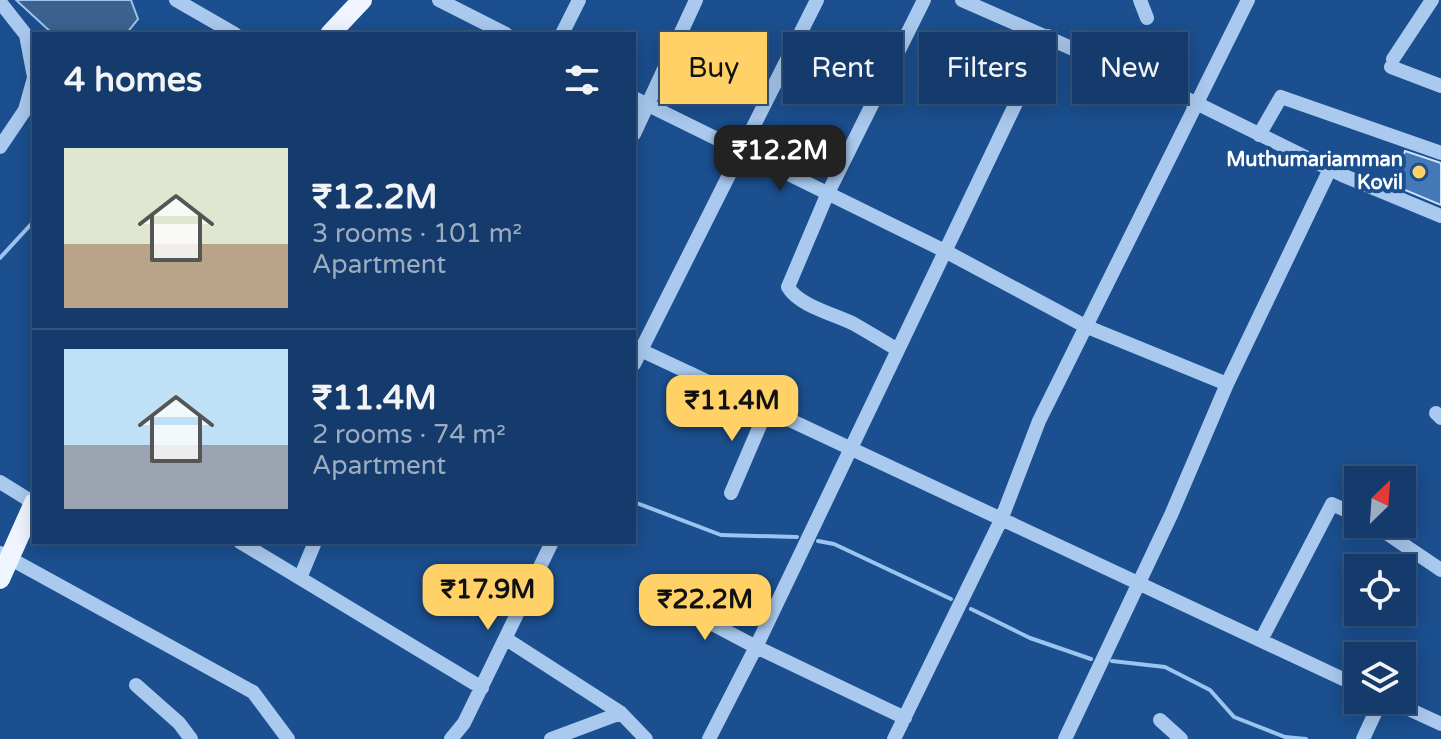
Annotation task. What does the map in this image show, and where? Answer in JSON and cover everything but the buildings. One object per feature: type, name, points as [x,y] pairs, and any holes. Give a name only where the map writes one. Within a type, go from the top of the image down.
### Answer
[{"type":"main road","points":[[332,32],[362,0]]},
{"type":"main road","points":[[0,579],[5,556],[32,507]]},
{"type":"street","points":[[176,0],[232,32]]},
{"type":"street","points":[[439,0],[502,32]]},
{"type":"street","points":[[563,32],[579,0]]},
{"type":"street","points":[[636,130],[696,0]]},
{"type":"street","points":[[817,0],[636,354],[850,447],[1344,679]]},
{"type":"street","points":[[898,350],[789,291],[788,287],[827,195],[924,0]]},
{"type":"street","points":[[962,0],[1038,32]]},
{"type":"street","points":[[1140,0],[1147,18]]},
{"type":"street","points":[[894,739],[1001,520],[1039,421],[1248,0]]},
{"type":"street","points":[[1432,0],[1392,63],[1441,86]]},
{"type":"street","points":[[0,2],[26,35],[32,67]]},
{"type":"street","points":[[1056,40],[1196,103],[1330,169],[1441,216]]},
{"type":"street","points":[[0,147],[25,110],[32,85]]},
{"type":"street","points":[[1259,135],[1281,97],[1441,153]]},
{"type":"street","points":[[636,99],[945,251],[1085,326],[1227,384]]},
{"type":"street","points":[[709,739],[1015,104]]},
{"type":"street","points":[[1065,739],[1171,515],[1227,384],[1330,169]]},
{"type":"street","points":[[731,493],[767,409]]},
{"type":"street","points":[[0,482],[32,502]]},
{"type":"street","points":[[1261,640],[1332,504],[1344,510]]},
{"type":"street","points":[[1394,538],[1441,570]]},
{"type":"street","points":[[243,544],[482,688]]},
{"type":"street","points":[[300,578],[314,544]]},
{"type":"street","points":[[451,739],[464,723],[482,688],[551,544]]},
{"type":"street","points":[[5,556],[253,692],[288,739]]},
{"type":"street","points":[[673,603],[756,647],[905,718]]},
{"type":"street","points":[[506,639],[621,713],[646,739]]},
{"type":"street","points":[[136,685],[179,723],[191,739]]},
{"type":"street","points":[[1416,712],[1441,724]]},
{"type":"street","points":[[551,739],[621,713]]},
{"type":"street","points":[[1363,739],[1375,714]]},
{"type":"street","points":[[1160,720],[1181,739]]},
{"type":"water","points":[[16,0],[131,0],[138,19],[128,32],[51,32]]},
{"type":"waterway","points":[[0,258],[32,223]]},
{"type":"waterway","points":[[636,503],[721,535],[797,537]]},
{"type":"waterway","points":[[818,541],[834,544],[951,599]]},
{"type":"waterway","points":[[971,609],[1030,638],[1091,659]]},
{"type":"waterway","points":[[1112,661],[1165,667],[1210,690],[1234,717],[1285,737],[1306,739]]},
{"type":"place","name":"Muthumariamman Kovil","points":[[1419,172]]}]
